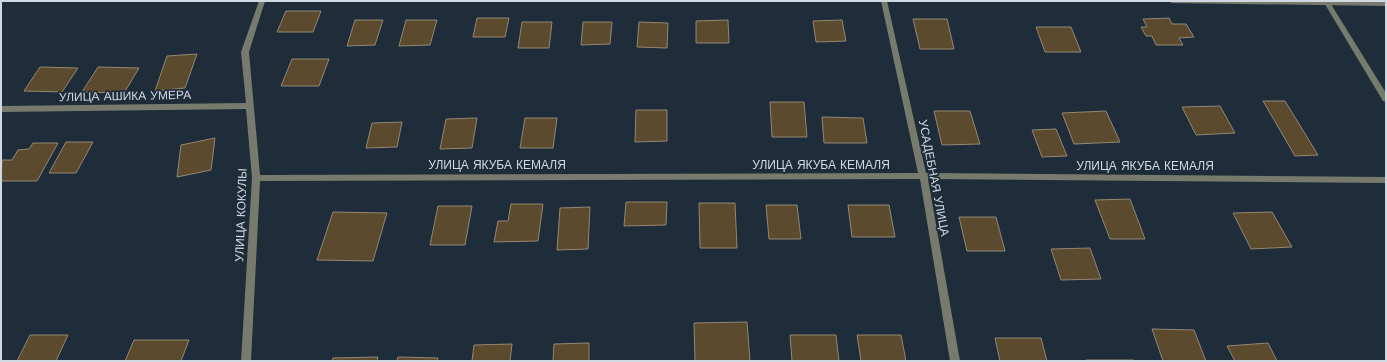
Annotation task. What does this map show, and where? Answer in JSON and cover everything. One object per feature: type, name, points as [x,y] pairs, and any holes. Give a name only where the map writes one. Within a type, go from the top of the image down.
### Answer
[{"type":"street","name":"УЛИЦА КОКУЛЫ","points":[[246,361],[256,178],[245,52],[262,1]]},
{"type":"street","name":"УСАДЕБНАЯ УЛИЦА","points":[[884,1],[923,176],[955,361]]},
{"type":"street","points":[[1172,1],[1386,4]]},
{"type":"street","points":[[1327,3],[1386,99]]},
{"type":"street","name":"УЛИЦА АШИКА УМЕРА","points":[[1,109],[250,106]]},
{"type":"street","name":"УЛИЦА ЯКУБА КЕМАЛЯ","points":[[256,178],[923,176],[1386,180]]},
{"type":"building","points":[[286,11],[321,11],[313,32],[277,32]]},
{"type":"building","points":[[477,18],[509,18],[505,37],[473,37]]},
{"type":"building","points":[[1169,18],[1172,24],[1186,24],[1194,37],[1179,38],[1183,45],[1156,45],[1152,36],[1146,36],[1141,27],[1147,27],[1143,19]]},
{"type":"building","points":[[913,19],[947,19],[954,49],[920,49]]},
{"type":"building","points":[[355,20],[383,20],[375,45],[347,46]]},
{"type":"building","points":[[406,20],[437,20],[430,45],[399,46]]},
{"type":"building","points":[[728,20],[729,43],[696,43],[696,21]]},
{"type":"building","points":[[842,20],[846,41],[816,42],[813,21]]},
{"type":"building","points":[[522,22],[552,22],[549,48],[518,48]]},
{"type":"building","points":[[583,22],[612,22],[610,44],[581,45]]},
{"type":"building","points":[[639,22],[668,23],[667,48],[637,47]]},
{"type":"building","points":[[1036,27],[1071,27],[1081,52],[1045,52]]},
{"type":"building","points":[[197,54],[185,88],[155,91],[167,56]]},
{"type":"building","points":[[292,59],[329,59],[319,86],[281,86]]},
{"type":"building","points":[[40,67],[78,68],[62,92],[24,91]]},
{"type":"building","points":[[98,67],[139,68],[124,93],[82,92]]},
{"type":"building","points":[[1263,101],[1285,101],[1318,155],[1295,156]]},
{"type":"building","points":[[770,102],[804,102],[807,137],[772,137]]},
{"type":"building","points":[[1220,106],[1235,133],[1196,135],[1182,107]]},
{"type":"building","points":[[636,110],[667,110],[667,141],[635,142]]},
{"type":"building","points":[[934,111],[970,111],[980,144],[942,145]]},
{"type":"building","points":[[1106,111],[1120,142],[1074,144],[1062,113]]},
{"type":"building","points":[[822,117],[863,118],[867,143],[824,143]]},
{"type":"building","points":[[477,118],[472,148],[440,149],[446,119]]},
{"type":"building","points":[[525,118],[557,118],[553,148],[520,148]]},
{"type":"building","points":[[402,122],[397,147],[366,148],[372,123]]},
{"type":"building","points":[[1056,129],[1067,156],[1042,157],[1032,130]]},
{"type":"building","points":[[215,138],[211,170],[177,177],[181,145]]},
{"type":"building","points":[[66,142],[93,142],[76,173],[49,173]]},
{"type":"building","points":[[33,143],[58,143],[37,181],[1,181],[2,160],[12,160],[18,150],[29,149]]},
{"type":"building","points":[[1130,199],[1145,239],[1110,239],[1095,200]]},
{"type":"building","points":[[626,202],[667,202],[666,225],[624,226]]},
{"type":"building","points":[[699,203],[735,203],[737,248],[700,248]]},
{"type":"building","points":[[511,204],[543,204],[538,241],[494,242],[498,221],[508,221]]},
{"type":"building","points":[[766,205],[797,205],[801,239],[769,239]]},
{"type":"building","points":[[848,205],[889,205],[895,237],[852,237]]},
{"type":"building","points":[[438,206],[472,206],[465,245],[430,245]]},
{"type":"building","points":[[590,207],[588,249],[557,250],[560,208]]},
{"type":"building","points":[[333,212],[387,213],[373,261],[317,260]]},
{"type":"building","points":[[1272,212],[1292,247],[1251,249],[1233,213]]},
{"type":"building","points":[[959,217],[996,217],[1005,251],[967,251]]},
{"type":"building","points":[[1090,248],[1101,279],[1061,280],[1051,249]]},
{"type":"building","points":[[747,322],[750,361],[695,361],[694,323]]},
{"type":"building","points":[[1152,329],[1194,330],[1206,361],[1163,361]]},
{"type":"building","points":[[30,335],[68,335],[56,361],[17,361]]},
{"type":"building","points":[[790,335],[836,335],[839,361],[792,361]]},
{"type":"building","points":[[857,335],[901,335],[906,361],[861,361]]},
{"type":"building","points":[[995,338],[1041,338],[1047,361],[1000,361]]},
{"type":"building","points":[[134,340],[189,340],[181,361],[125,361]]},
{"type":"building","points":[[589,343],[589,361],[553,361],[554,344]]},
{"type":"building","points":[[1268,343],[1277,361],[1235,361],[1227,346]]},
{"type":"building","points":[[512,344],[510,361],[472,361],[474,345]]},
{"type":"building","points":[[378,357],[377,361],[332,361],[333,358]]},
{"type":"building","points":[[398,357],[438,358],[437,361],[397,361]]},
{"type":"building","points":[[1134,360],[1134,361],[1086,361]]}]
